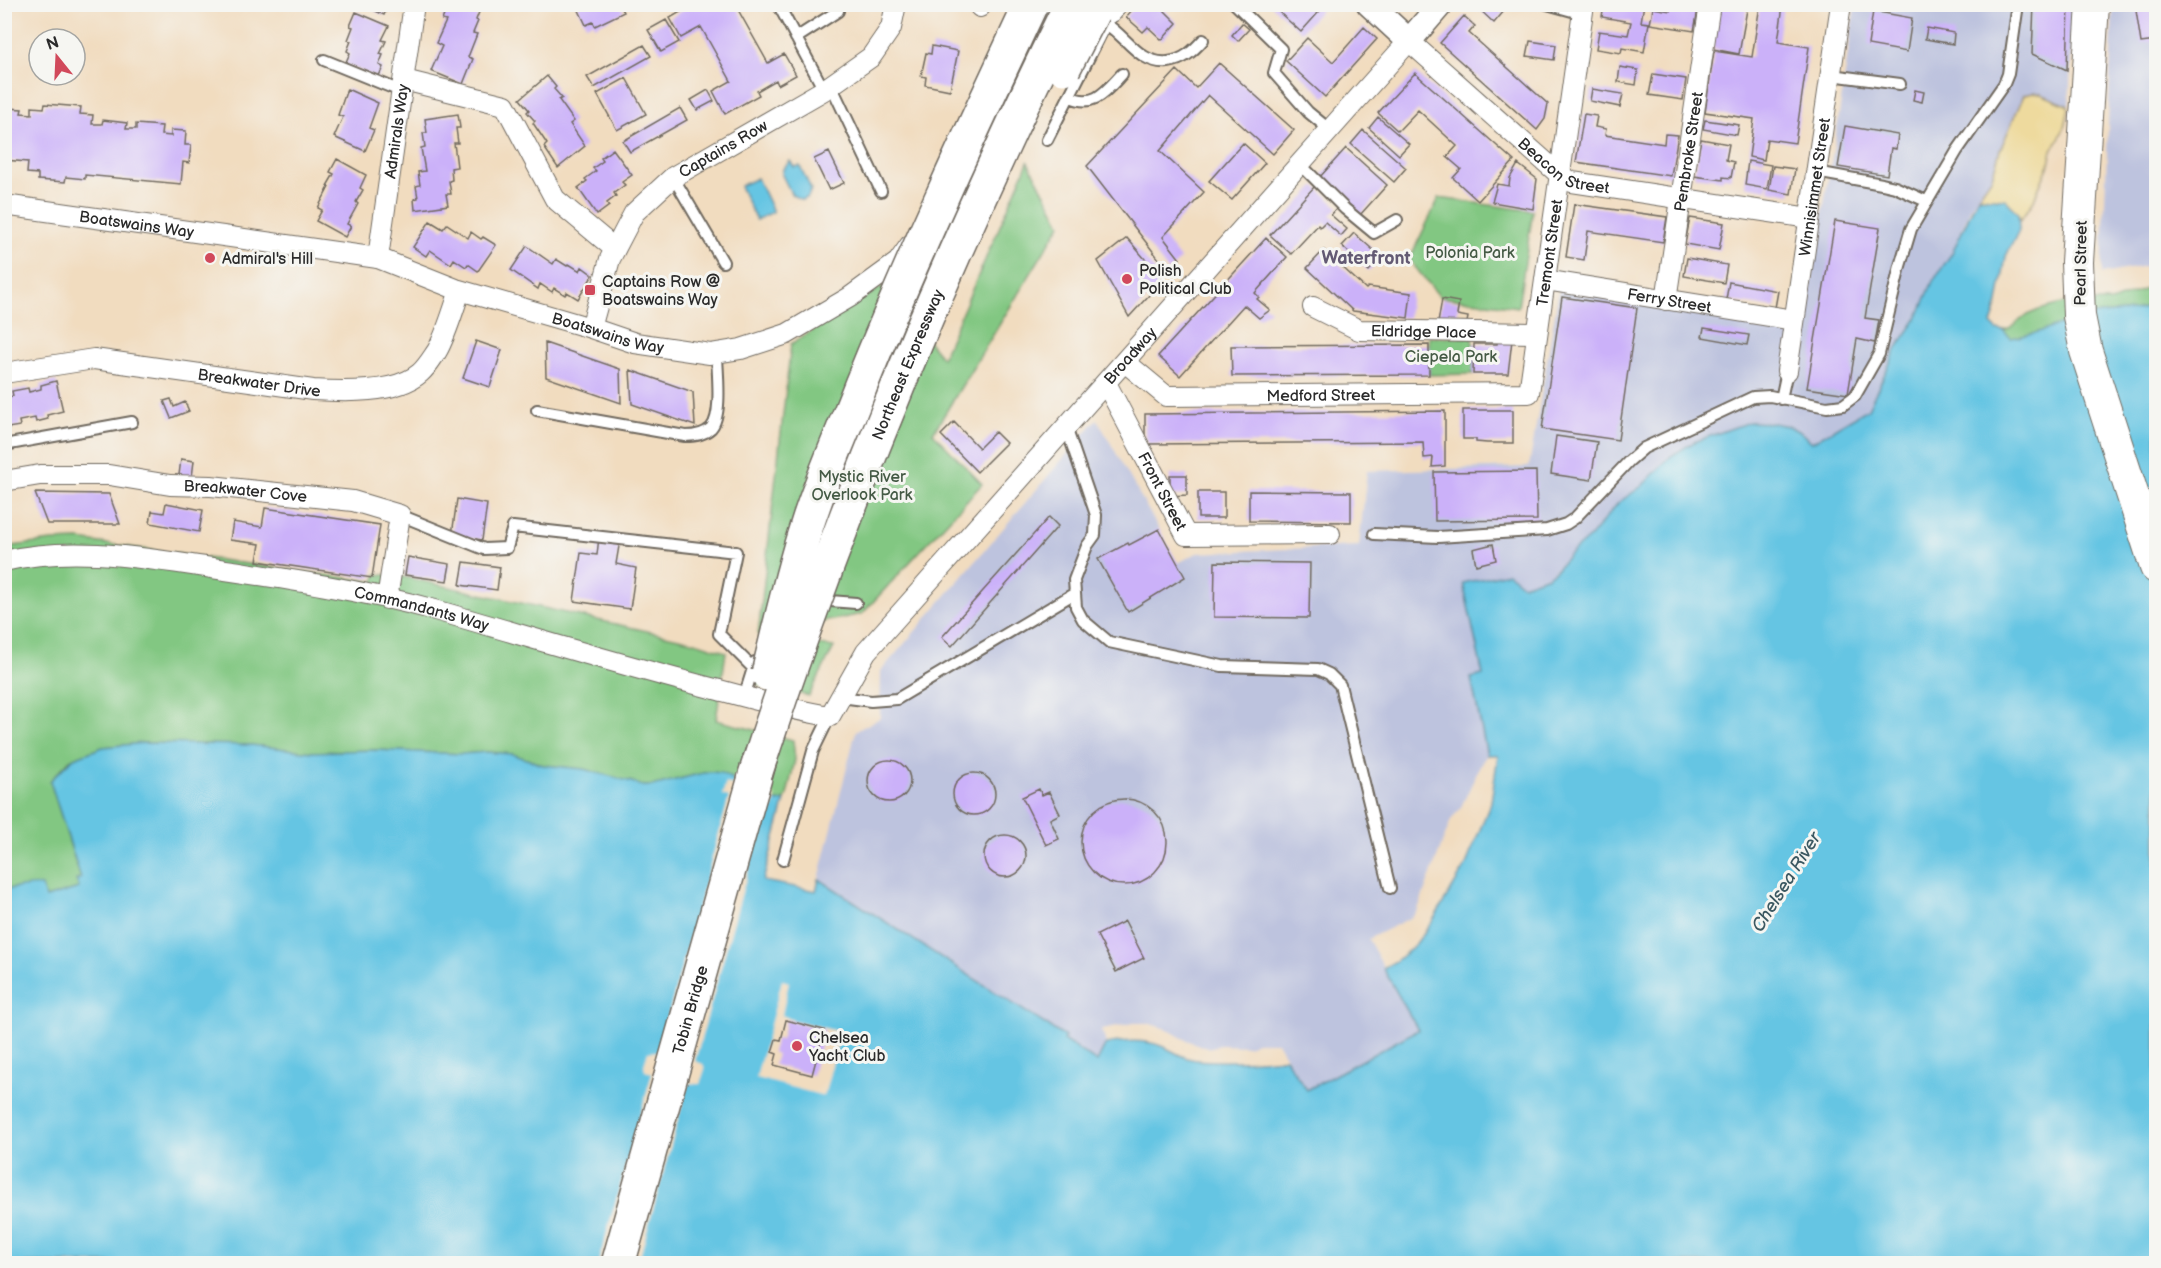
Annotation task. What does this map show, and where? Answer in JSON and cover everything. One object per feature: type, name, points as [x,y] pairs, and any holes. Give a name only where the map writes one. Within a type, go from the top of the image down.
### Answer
[{"type":"highway","points":[[758,765],[766,680],[807,524],[900,292],[1031,4]]},
{"type":"highway","name":"Northeast Expressway","points":[[758,765],[785,679],[828,560],[909,356],[957,246],[1095,9]]},
{"type":"highway","name":"Tobin Bridge","points":[[617,1263],[758,765]]},
{"type":"main road","name":"Pearl Street","points":[[2093,4],[2077,278],[2079,316],[2084,342],[2157,567]]},
{"type":"street","name":"Admirals Way","points":[[378,258],[414,4]]},
{"type":"street","name":"Captains Row","points":[[591,328],[610,259],[634,213],[673,177],[827,87],[872,57],[891,28],[896,4]]},
{"type":"street","name":"Boatswains Way","points":[[4,205],[378,258],[460,291],[591,328],[635,343],[710,354],[741,349],[787,334],[850,297],[898,262],[959,176],[1054,4]]},
{"type":"street","name":"Beacon Street","points":[[1369,4],[1560,175],[1572,182],[1809,218]]},
{"type":"street","name":"Broadway","points":[[830,716],[866,652],[1441,4]]},
{"type":"street","name":"Pembroke Street","points":[[1666,300],[1710,4]]},
{"type":"street","name":"Winnisimmet Street","points":[[1787,371],[1841,4]]},
{"type":"street","name":"Tremont Street","points":[[1528,393],[1583,9]]},
{"type":"street","points":[[404,86],[505,105],[555,199],[615,249]]},
{"type":"street","name":"Ferry Street","points":[[1545,280],[1794,320]]},
{"type":"street","name":"Breakwater Drive","points":[[4,373],[94,359],[313,390],[341,392],[373,389],[404,383],[419,374],[428,364],[438,348],[460,291]]},
{"type":"street","name":"Eldridge Place","points":[[1313,307],[1359,330],[1537,333]]},
{"type":"street","name":"Medford Street","points":[[1125,362],[1166,396],[1528,393]]},
{"type":"street","name":"Front Street","points":[[1106,383],[1186,535],[1330,534]]},
{"type":"street","name":"Breakwater Cove","points":[[4,481],[56,474],[110,475],[170,485],[211,486],[353,501],[400,515]]},
{"type":"street","points":[[387,599],[400,515]]},
{"type":"street","name":"Commandants Way","points":[[4,561],[66,552],[114,554],[343,589],[433,609],[631,668],[797,711],[830,716]]},
{"type":"lane","points":[[778,4],[827,87],[881,191]]},
{"type":"lane","points":[[1235,4],[1281,49],[1274,73],[1308,112],[1330,130]]},
{"type":"lane","points":[[1548,4],[1583,9]]},
{"type":"lane","points":[[1374,534],[1438,537],[1557,528],[1575,518],[1644,448],[1753,398],[1770,396],[1827,407],[1843,405],[1855,396],[1879,354],[1902,256],[1911,229],[1957,151],[2004,84],[2018,4]]},
{"type":"lane","points":[[1047,140],[1069,96],[1095,9],[1142,56],[1153,62],[1172,62],[1185,57],[1203,40]]},
{"type":"lane","points":[[796,38],[838,11]]},
{"type":"lane","points":[[324,60],[404,86]]},
{"type":"lane","points":[[1069,96],[1081,101],[1091,100],[1105,91],[1122,74]]},
{"type":"lane","points":[[1831,75],[1900,84]]},
{"type":"lane","points":[[1300,164],[1345,209],[1374,233],[1397,220]]},
{"type":"lane","points":[[1816,172],[1895,187],[1926,201]]},
{"type":"lane","points":[[673,177],[723,262]]},
{"type":"lane","points":[[537,410],[685,436],[698,436],[711,428],[718,413],[717,353]]},
{"type":"lane","points":[[1781,399],[1787,371]]},
{"type":"lane","points":[[4,445],[132,422]]},
{"type":"lane","points":[[1066,427],[1096,515],[1095,535],[1087,546],[1074,580],[1076,607],[1083,621],[1108,642],[1222,666],[1318,669],[1329,674],[1340,685],[1390,888]]},
{"type":"lane","points":[[400,515],[484,549],[507,548],[513,527],[736,552],[720,634],[753,668]]},
{"type":"lane","points":[[841,697],[871,702],[897,699],[1075,593]]},
{"type":"lane","points":[[765,628],[810,600],[856,603]]},
{"type":"lane","points":[[744,696],[759,648]]},
{"type":"lane","points":[[783,860],[813,751],[830,716]]},
{"type":"shaded area","points":[[1855,5],[2073,5],[2069,109],[2067,105],[2041,94],[2024,96],[2000,150],[1992,177],[1972,205],[1952,253],[1933,281],[1918,317],[1898,346],[1868,409],[1812,442],[1788,426],[1749,422],[1694,442],[1671,456],[1642,486],[1618,503],[1590,537],[1548,576],[1523,585],[1509,574],[1538,712],[1471,678],[1487,755],[1461,807],[1451,820],[1417,912],[1412,917],[1368,939],[1418,1030],[1307,1090],[1277,1042],[1257,1042],[1248,1046],[1220,1045],[1207,1048],[1167,1029],[1147,1023],[1102,1029],[1106,1044],[1097,1062],[819,879],[856,731],[880,718],[881,671],[1097,419],[1178,563],[1197,553],[1359,546],[1367,471],[1529,467],[1559,290],[1803,328],[1838,122]]},
{"type":"shaded area","points":[[2113,5],[2156,5],[2156,264],[2102,274]]},
{"type":"green space","name":"Mystic River Overlook Park","points":[[1028,162],[1061,224],[933,433],[982,484],[862,614],[758,635],[791,344],[883,286],[942,358]]},
{"type":"green space","name":"Polonia Park","points":[[1439,198],[1533,211],[1518,307],[1440,297],[1409,260]]},
{"type":"green space","points":[[2156,285],[2156,303],[2148,307],[2088,316],[2041,332],[2011,338],[2003,331],[2039,310],[2070,302],[2111,302]]},
{"type":"green space","name":"Ciepela Park","points":[[1429,337],[1473,337],[1473,374],[1429,375]]},
{"type":"green space","points":[[79,540],[374,582],[377,574],[404,577],[692,641],[726,652],[716,720],[793,740],[795,760],[787,795],[785,800],[778,802],[721,773],[711,772],[652,786],[642,786],[583,769],[543,765],[512,754],[487,752],[462,754],[375,750],[312,752],[251,745],[144,743],[103,747],[70,760],[50,781],[81,879],[79,888],[46,898],[41,886],[5,889],[5,547]]},
{"type":"green space","points":[[766,638],[834,647],[809,696],[755,684]]},
{"type":"sand","points":[[2033,93],[2067,105],[2069,109],[2065,127],[2052,151],[2048,167],[2032,204],[2020,220],[2018,213],[2005,199],[1978,197],[1992,177],[2000,150],[2024,95]]},
{"type":"water","points":[[790,161],[794,167],[800,166],[811,189],[808,197],[802,200],[792,195],[782,175],[783,169]]},
{"type":"water","points":[[757,178],[773,212],[756,220],[740,186]]},
{"type":"water","name":"Chelsea River","points":[[1978,197],[2005,199],[2018,213],[2019,230],[2006,256],[1998,303],[1991,324],[1997,330],[2003,331],[2011,338],[2041,332],[2088,316],[2131,311],[2156,303],[2156,1263],[5,1263],[4,889],[41,886],[46,898],[79,888],[76,880],[81,878],[50,781],[74,758],[103,747],[144,743],[251,745],[312,752],[375,750],[462,754],[487,752],[512,754],[543,765],[583,769],[642,786],[652,786],[711,772],[721,773],[778,802],[785,800],[763,881],[816,891],[819,879],[1065,1037],[1063,1040],[1097,1062],[1106,1044],[1134,1041],[1148,1042],[1196,1060],[1235,1061],[1285,1058],[1307,1090],[1418,1030],[1383,968],[1396,961],[1415,945],[1432,922],[1465,867],[1491,802],[1498,755],[1487,755],[1471,678],[1483,675],[1463,583],[1508,573],[1523,585],[1548,576],[1590,537],[1618,503],[1642,486],[1671,456],[1694,442],[1749,422],[1788,426],[1812,442],[1868,409],[1898,346],[1918,317],[1933,281],[1952,253]]},
{"type":"pier","points":[[735,776],[776,797],[773,809],[766,807],[695,1061],[703,1064],[705,1069],[700,1084],[688,1084],[638,1264],[598,1263],[652,1073],[645,1071],[644,1065],[648,1052],[658,1051],[729,797],[722,795],[726,783],[733,785]]},
{"type":"pier","points":[[782,980],[789,982],[782,1015],[841,1032],[824,1096],[756,1078]]},
{"type":"building","points":[[361,4],[389,4],[384,15]]},
{"type":"building","points":[[445,4],[478,4],[477,6],[481,7],[473,33],[477,34],[468,57],[473,59],[463,84],[431,71],[442,46],[436,43],[446,21],[442,20],[447,8]]},
{"type":"building","points":[[576,4],[631,4],[622,9],[624,12],[595,26],[593,22],[586,25]]},
{"type":"building","points":[[694,4],[743,4],[737,8],[768,63],[784,54],[796,75],[778,85],[776,80],[757,91],[759,95],[725,114],[713,91],[731,81],[701,27],[681,38],[670,18]]},
{"type":"building","points":[[1137,4],[1167,4],[1164,10],[1177,23],[1162,40],[1148,27],[1143,32],[1126,17]]},
{"type":"building","points":[[1270,4],[1326,4],[1301,32]]},
{"type":"building","points":[[1479,4],[1510,4],[1494,23],[1477,7]]},
{"type":"building","points":[[1604,4],[1644,4],[1641,22],[1649,23],[1644,52],[1622,48],[1621,53],[1596,49],[1599,31],[1628,35],[1631,22],[1602,17]]},
{"type":"building","points":[[1671,4],[1699,4],[1694,31],[1650,24],[1653,8],[1670,11]]},
{"type":"building","points":[[1720,4],[1748,4],[1739,54],[1713,49]]},
{"type":"building","points":[[1903,4],[1923,4],[1922,9]]},
{"type":"building","points":[[2034,4],[2069,4],[2067,70],[2032,54]]},
{"type":"building","points":[[2135,4],[2156,4],[2156,41],[2141,43]]},
{"type":"building","points":[[1760,5],[1783,5],[1778,42],[1809,47],[1795,143],[1767,139],[1764,160],[1749,157],[1754,119],[1705,112],[1714,51],[1752,57]]},
{"type":"building","points":[[1873,11],[1912,18],[1907,52],[1868,45]]},
{"type":"building","points":[[356,12],[389,26],[382,40],[386,41],[380,54],[383,55],[379,65],[383,67],[378,78],[345,64],[350,53],[347,51],[351,41],[348,40],[353,27],[350,26]]},
{"type":"building","points":[[1464,16],[1475,26],[1469,33],[1548,104],[1545,119],[1537,130],[1440,43]]},
{"type":"building","points":[[666,20],[679,42],[661,52],[648,30]]},
{"type":"building","points":[[1242,23],[1249,29],[1238,41],[1232,35]]},
{"type":"building","points":[[1364,27],[1377,39],[1325,97],[1286,61],[1307,38],[1333,62]]},
{"type":"building","points":[[1927,28],[1954,33],[1953,44],[1925,39]]},
{"type":"building","points":[[1530,41],[1556,45],[1554,60],[1527,56]]},
{"type":"building","points":[[644,45],[651,56],[594,88],[587,77]]},
{"type":"building","points":[[932,46],[958,51],[950,90],[925,85],[926,77],[921,76],[926,53],[931,54]]},
{"type":"building","points":[[1219,63],[1294,130],[1273,154],[1208,95],[1160,151],[1204,192],[1163,237],[1180,259],[1169,272],[1087,166],[1177,70],[1196,88]]},
{"type":"building","points":[[1620,67],[1638,70],[1636,85],[1618,82]]},
{"type":"building","points":[[1415,73],[1514,161],[1478,201],[1453,178],[1461,169],[1447,157],[1457,146],[1418,110],[1398,131],[1378,113]]},
{"type":"building","points":[[1653,74],[1686,79],[1683,100],[1649,95]]},
{"type":"building","points":[[547,76],[562,98],[559,100],[574,121],[570,124],[585,146],[558,168],[544,147],[547,144],[533,123],[535,121],[527,112],[529,110],[520,99]]},
{"type":"building","points":[[626,78],[646,114],[617,130],[597,94]]},
{"type":"building","points":[[347,89],[378,103],[369,128],[374,130],[365,151],[334,137],[343,117],[338,115]]},
{"type":"building","points":[[1592,89],[1623,94],[1620,107],[1590,101]]},
{"type":"building","points":[[708,90],[714,101],[697,110],[691,100]]},
{"type":"building","points":[[1915,90],[1924,92],[1922,102],[1913,100]]},
{"type":"building","points":[[4,103],[9,104],[8,108],[22,109],[21,113],[32,114],[32,107],[44,108],[45,104],[81,107],[80,114],[93,115],[92,124],[102,124],[103,120],[127,123],[126,129],[136,129],[136,124],[162,126],[161,135],[171,136],[171,130],[186,131],[185,145],[191,145],[189,163],[183,162],[181,184],[85,175],[85,179],[66,177],[65,182],[38,180],[38,174],[27,173],[28,162],[4,160]]},
{"type":"building","points":[[680,108],[687,120],[630,152],[623,141]]},
{"type":"building","points":[[458,114],[460,128],[456,128],[458,143],[454,143],[457,167],[451,168],[452,180],[449,181],[451,194],[446,194],[448,205],[415,210],[414,199],[418,198],[416,186],[420,185],[418,172],[425,171],[421,148],[425,147],[423,133],[427,133],[425,119]]},
{"type":"building","points":[[1584,114],[1597,116],[1595,127],[1606,129],[1605,135],[1664,144],[1665,134],[1678,135],[1671,176],[1576,162]]},
{"type":"building","points":[[1378,117],[1409,144],[1399,155],[1369,128]]},
{"type":"building","points":[[1705,120],[1739,125],[1737,135],[1703,129]]},
{"type":"building","points":[[1845,126],[1898,135],[1896,149],[1891,148],[1887,175],[1838,167]]},
{"type":"building","points":[[1363,130],[1406,168],[1394,182],[1351,144]]},
{"type":"building","points":[[1701,139],[1729,144],[1726,160],[1734,162],[1731,178],[1723,177],[1723,180],[1694,176]]},
{"type":"building","points":[[1243,143],[1265,163],[1232,200],[1209,181]]},
{"type":"building","points":[[1346,148],[1387,185],[1360,215],[1319,178]]},
{"type":"building","points":[[613,149],[632,175],[622,182],[625,185],[614,193],[616,196],[607,203],[609,206],[597,215],[578,188],[596,171],[593,168],[603,161],[601,158]]},
{"type":"building","points":[[829,152],[844,183],[829,190],[814,159]]},
{"type":"building","points":[[337,159],[366,175],[360,188],[363,190],[356,202],[358,204],[347,224],[351,226],[345,237],[316,221],[322,210],[318,208],[334,174],[330,172]]},
{"type":"building","points":[[1748,161],[1771,165],[1767,189],[1745,185]]},
{"type":"building","points":[[1518,164],[1537,179],[1533,209],[1492,202],[1497,184],[1509,186],[1510,178]]},
{"type":"building","points":[[1773,166],[1795,169],[1791,194],[1769,190]]},
{"type":"building","points":[[1315,186],[1338,207],[1331,215],[1347,229],[1341,236],[1325,222],[1320,227],[1318,225],[1291,254],[1270,235]]},
{"type":"building","points":[[1574,204],[1667,217],[1663,242],[1588,231],[1584,260],[1566,257]]},
{"type":"building","points":[[1690,218],[1724,223],[1719,250],[1685,244]]},
{"type":"building","points":[[430,221],[443,229],[447,224],[468,238],[471,232],[496,245],[478,271],[454,259],[451,264],[430,250],[426,256],[413,247]]},
{"type":"building","points":[[1835,221],[1880,228],[1865,318],[1879,320],[1875,343],[1857,339],[1848,394],[1807,388]]},
{"type":"building","points":[[1354,233],[1381,257],[1369,271],[1342,246]]},
{"type":"building","points":[[1127,238],[1163,280],[1129,317],[1098,261]]},
{"type":"building","points":[[1266,238],[1287,257],[1255,293],[1259,297],[1257,299],[1270,310],[1259,318],[1244,305],[1180,376],[1158,356]]},
{"type":"building","points":[[527,246],[553,264],[556,259],[580,271],[582,267],[593,275],[578,299],[554,288],[552,292],[540,284],[538,289],[511,270]]},
{"type":"building","points":[[1324,250],[1366,289],[1368,287],[1411,293],[1408,318],[1353,311],[1307,268]]},
{"type":"building","points":[[1687,258],[1727,265],[1724,283],[1684,276]]},
{"type":"building","points":[[1729,282],[1778,291],[1775,308],[1726,300]]},
{"type":"building","points":[[1562,297],[1637,308],[1618,440],[1542,429]]},
{"type":"building","points":[[1442,299],[1459,302],[1457,315],[1468,317],[1466,328],[1438,323]]},
{"type":"building","points":[[1704,328],[1749,335],[1747,345],[1702,337]]},
{"type":"building","points":[[1498,338],[1512,340],[1508,374],[1473,374],[1474,344],[1497,344]]},
{"type":"building","points":[[476,341],[502,350],[490,387],[463,378]]},
{"type":"building","points":[[545,343],[620,369],[621,403],[546,377]]},
{"type":"building","points":[[1429,345],[1429,375],[1232,376],[1231,346]]},
{"type":"building","points":[[630,370],[693,392],[695,426],[632,404]]},
{"type":"building","points":[[56,381],[63,411],[47,415],[48,419],[36,422],[35,418],[19,421],[20,426],[8,428],[7,424],[4,425],[4,398],[13,396],[12,391],[28,388],[29,392],[41,389],[41,385]]},
{"type":"building","points":[[171,399],[174,407],[185,402],[189,411],[171,418],[164,401]]},
{"type":"building","points":[[1463,410],[1513,410],[1513,443],[1487,443],[1476,442],[1476,439],[1463,439]]},
{"type":"building","points":[[1445,411],[1445,466],[1432,467],[1433,457],[1424,458],[1423,442],[1149,444],[1145,436],[1145,414]]},
{"type":"building","points":[[954,422],[979,448],[995,432],[1006,443],[977,472],[941,435]]},
{"type":"building","points":[[1556,436],[1597,442],[1591,480],[1551,474]]},
{"type":"building","points":[[181,459],[194,461],[192,477],[179,475]]},
{"type":"building","points":[[1536,471],[1537,520],[1435,521],[1434,472]]},
{"type":"building","points":[[1170,475],[1187,475],[1187,495],[1170,496]]},
{"type":"building","points":[[1249,491],[1351,492],[1351,522],[1249,521]]},
{"type":"building","points":[[1198,492],[1224,492],[1224,518],[1198,518]]},
{"type":"building","points":[[35,493],[109,494],[120,524],[47,524]]},
{"type":"building","points":[[457,499],[487,504],[482,540],[452,535]]},
{"type":"building","points":[[166,503],[203,510],[199,532],[150,523],[152,511],[164,513]]},
{"type":"building","points":[[265,508],[380,525],[372,578],[257,561],[260,544],[230,540],[233,522],[262,527]]},
{"type":"building","points":[[1049,517],[1058,526],[952,646],[942,637]]},
{"type":"building","points":[[1159,529],[1185,577],[1128,612],[1098,559]]},
{"type":"building","points":[[599,537],[620,540],[616,564],[636,568],[630,609],[574,601],[581,553],[597,555]]},
{"type":"building","points":[[1493,544],[1496,560],[1476,565],[1473,549]]},
{"type":"building","points":[[408,557],[450,564],[447,581],[405,575]]},
{"type":"building","points":[[464,562],[500,567],[497,590],[460,585]]},
{"type":"building","points":[[1215,562],[1310,563],[1309,618],[1214,617]]},
{"type":"building","points":[[889,760],[904,766],[910,781],[904,796],[889,802],[874,796],[868,781],[874,766]]},
{"type":"building","points":[[974,773],[989,779],[995,794],[989,809],[974,815],[959,809],[953,794],[959,779]]},
{"type":"building","points":[[1039,789],[1042,795],[1049,792],[1060,814],[1050,819],[1059,839],[1046,845],[1022,797]]},
{"type":"building","points":[[1124,799],[1141,802],[1155,811],[1164,825],[1167,842],[1164,859],[1155,873],[1141,882],[1124,885],[1107,882],[1093,873],[1084,859],[1081,842],[1084,825],[1093,811],[1107,802]]},
{"type":"building","points":[[1005,835],[1020,841],[1026,856],[1020,871],[1005,877],[990,871],[984,856],[990,841]]},
{"type":"building","points":[[1125,921],[1144,958],[1116,972],[1097,935]]},
{"type":"building","name":"Chelsea Yacht Club","points":[[786,1020],[824,1030],[812,1075],[774,1065],[777,1054],[772,1052],[776,1039],[781,1040]]},
{"type":"place","name":"Admiral's Hill","points":[[210,258]]},
{"type":"place","name":"Polish Political Club","points":[[1127,279]]},
{"type":"place","name":"Captains Row @ Boatswains Way","points":[[590,290]]},
{"type":"place","name":"Chelsea Yacht Club","points":[[797,1046]]},
{"type":"district","name":"Waterfront","points":[[1366,258]]}]
